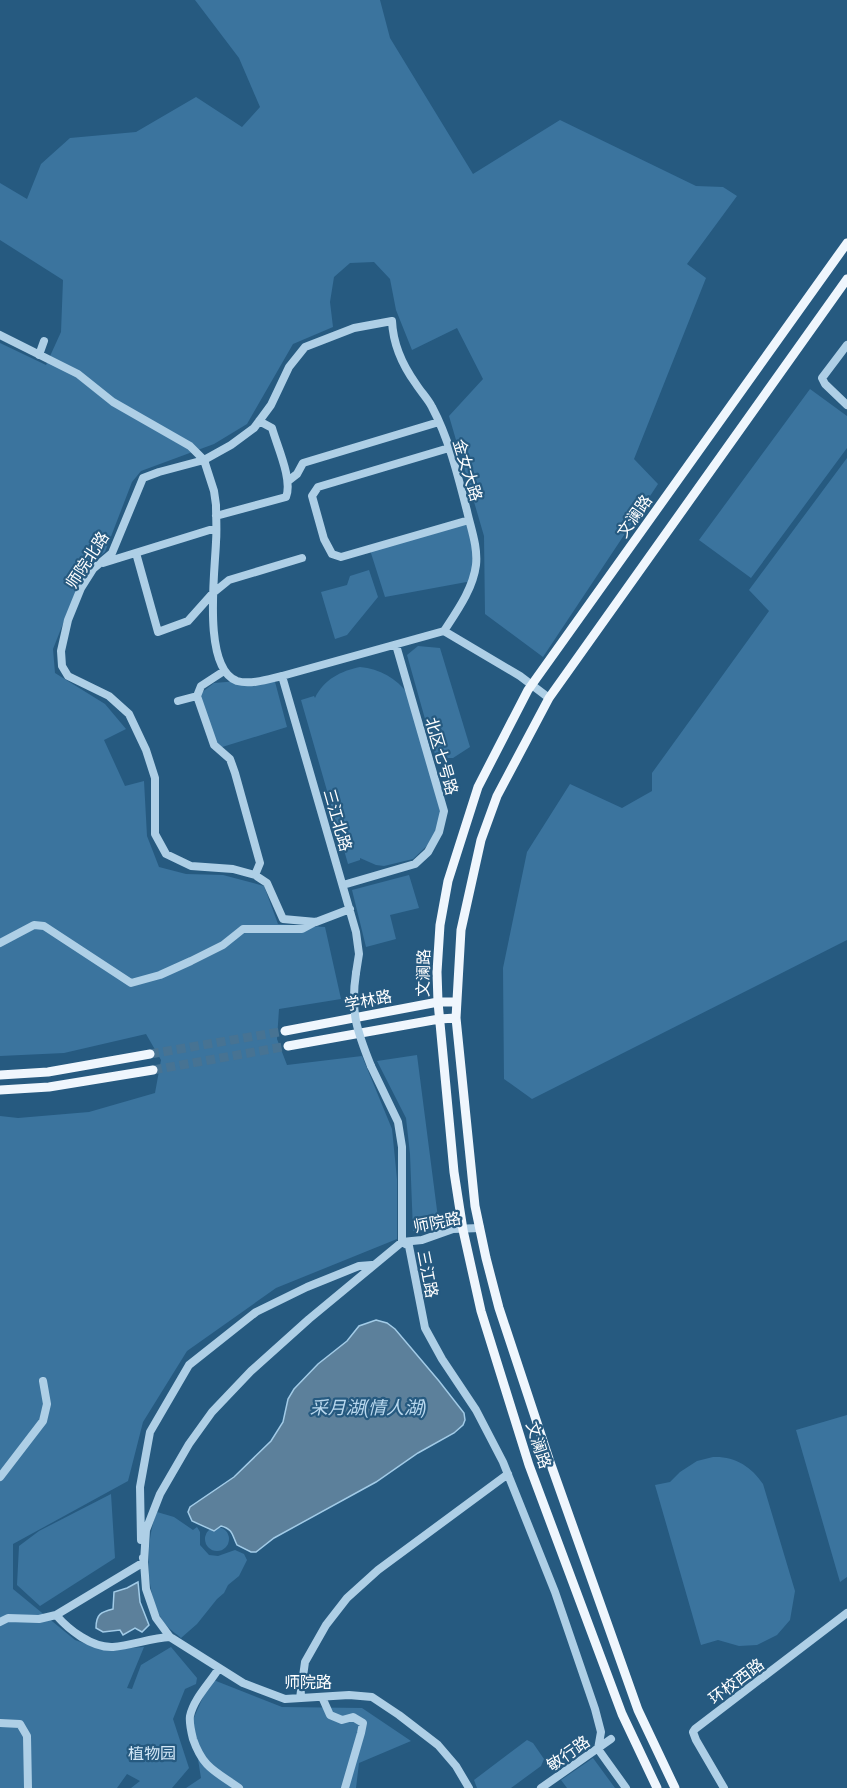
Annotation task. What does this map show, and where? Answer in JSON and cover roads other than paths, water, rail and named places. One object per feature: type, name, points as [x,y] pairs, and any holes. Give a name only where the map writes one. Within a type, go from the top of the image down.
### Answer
[{"type":"main road","name":"文澜路","points":[[657,1788],[622,1714],[529,1465],[481,1311],[463,1230],[454,1172],[438,1002],[440,925],[448,881],[478,787],[531,686],[847,243]]},
{"type":"main road","name":"文澜路","points":[[675,1788],[638,1710],[550,1462],[499,1308],[475,1206],[456,1018],[461,930],[481,840],[497,796],[549,698],[847,279]]},
{"type":"main road","name":"学林路","points":[[285,1031],[438,1002],[456,1002]]},
{"type":"main road","name":"学林路","points":[[288,1046],[439,1019],[456,1018]]},
{"type":"main road","points":[[0,1075],[48,1072],[150,1054]]},
{"type":"main road","points":[[0,1090],[49,1087],[153,1070]]},
{"type":"street","name":"师院北路","points":[[255,875],[223,868],[191,866],[166,855],[154,834],[154,778],[146,750],[129,714],[109,696],[68,676],[62,666],[61,651],[68,620],[81,588],[93,569],[112,553],[143,478],[204,460],[231,445],[254,428],[271,405],[289,367],[305,347],[354,328],[392,321]]},
{"type":"street","name":"金女大路","points":[[392,321],[394,340],[405,367],[432,406],[439,422],[476,548],[476,566],[462,605],[444,631]]},
{"type":"street","points":[[0,335],[78,374],[113,402],[190,446],[204,460],[214,491],[216,516],[214,630],[224,671],[236,680],[252,682],[282,676],[444,631],[520,676],[549,698]]},
{"type":"street","points":[[39,355],[44,341]]},
{"type":"street","points":[[847,345],[822,378],[825,384],[847,405]]},
{"type":"street","points":[[216,516],[286,497],[289,490],[288,481],[272,428],[259,422]]},
{"type":"street","points":[[288,481],[297,474],[303,464],[439,422]]},
{"type":"street","points":[[448,448],[318,487],[312,496],[321,531],[332,554],[341,557],[469,520]]},
{"type":"street","points":[[98,564],[216,528]]},
{"type":"street","points":[[136,553],[158,632],[188,621],[213,593],[229,580],[302,558]]},
{"type":"street","name":"北区七号路","points":[[343,885],[415,864],[428,852],[439,831],[444,811],[396,645]]},
{"type":"street","points":[[224,671],[201,686],[197,696],[214,745],[230,759],[236,772],[260,863],[255,875],[267,883],[283,918],[316,922]]},
{"type":"street","name":"三江北路","points":[[282,676],[350,909],[359,954],[353,991],[354,1018]]},
{"type":"street","points":[[178,701],[197,696]]},
{"type":"street","points":[[0,942],[34,925],[44,926],[131,983],[159,975],[202,956],[223,945],[243,929],[302,929],[350,909]]},
{"type":"street","name":"三江路","points":[[354,1018],[371,1066],[398,1122],[402,1147],[402,1242],[409,1246],[425,1328],[442,1359],[476,1410],[508,1474],[555,1592],[595,1709],[601,1732],[598,1749]]},
{"type":"street","name":"师院路","points":[[144,1562],[146,1530],[160,1494],[189,1444],[212,1412],[251,1371],[372,1265],[402,1242],[422,1240],[453,1229],[480,1228]]},
{"type":"street","name":"师院路","points":[[372,1265],[359,1266],[307,1287],[256,1312],[189,1365],[150,1432],[140,1486],[140,1532],[146,1589],[156,1618],[170,1637],[243,1683],[285,1699],[349,1695],[372,1697],[438,1745],[456,1766],[469,1788]]},
{"type":"street","points":[[0,1477],[43,1421],[47,1404],[43,1382]]},
{"type":"street","points":[[300,1698],[305,1662],[326,1625],[347,1598],[378,1570],[508,1474]]},
{"type":"street","points":[[0,1622],[8,1618],[39,1619],[56,1615],[144,1562]]},
{"type":"street","name":"环校西路","points":[[724,1788],[696,1740],[694,1729],[847,1613]]},
{"type":"street","points":[[56,1615],[79,1636],[111,1647],[170,1637]]},
{"type":"street","points":[[219,1668],[190,1715],[190,1730],[199,1755],[208,1766],[239,1788]]},
{"type":"street","points":[[322,1697],[330,1715],[342,1720],[353,1717],[363,1723],[345,1788]]},
{"type":"street","points":[[0,1723],[20,1724],[27,1736],[28,1788]]},
{"type":"street","name":"敏行路","points":[[542,1788],[611,1740]]},
{"type":"street","points":[[598,1749],[626,1788]]},
{"type":"water","name":"采月湖(情人湖)","points":[[376,1320],[387,1323],[395,1329],[439,1381],[464,1413],[463,1425],[376,1482],[274,1538],[256,1552],[237,1545],[232,1533],[225,1527],[221,1526],[214,1531],[192,1521],[188,1512],[190,1507],[234,1477],[271,1441],[283,1422],[288,1399],[294,1389],[318,1364],[347,1341],[359,1326]]},
{"type":"water","points":[[138,1582],[140,1602],[149,1625],[142,1632],[135,1628],[123,1635],[120,1630],[103,1632],[96,1628],[100,1614],[113,1609],[114,1592]]},
{"type":"tunnel","points":[[150,1054],[285,1031]]},
{"type":"tunnel","points":[[153,1070],[288,1046]]},
{"type":"park label","name":"植物园","points":[[152,1753]]}]
